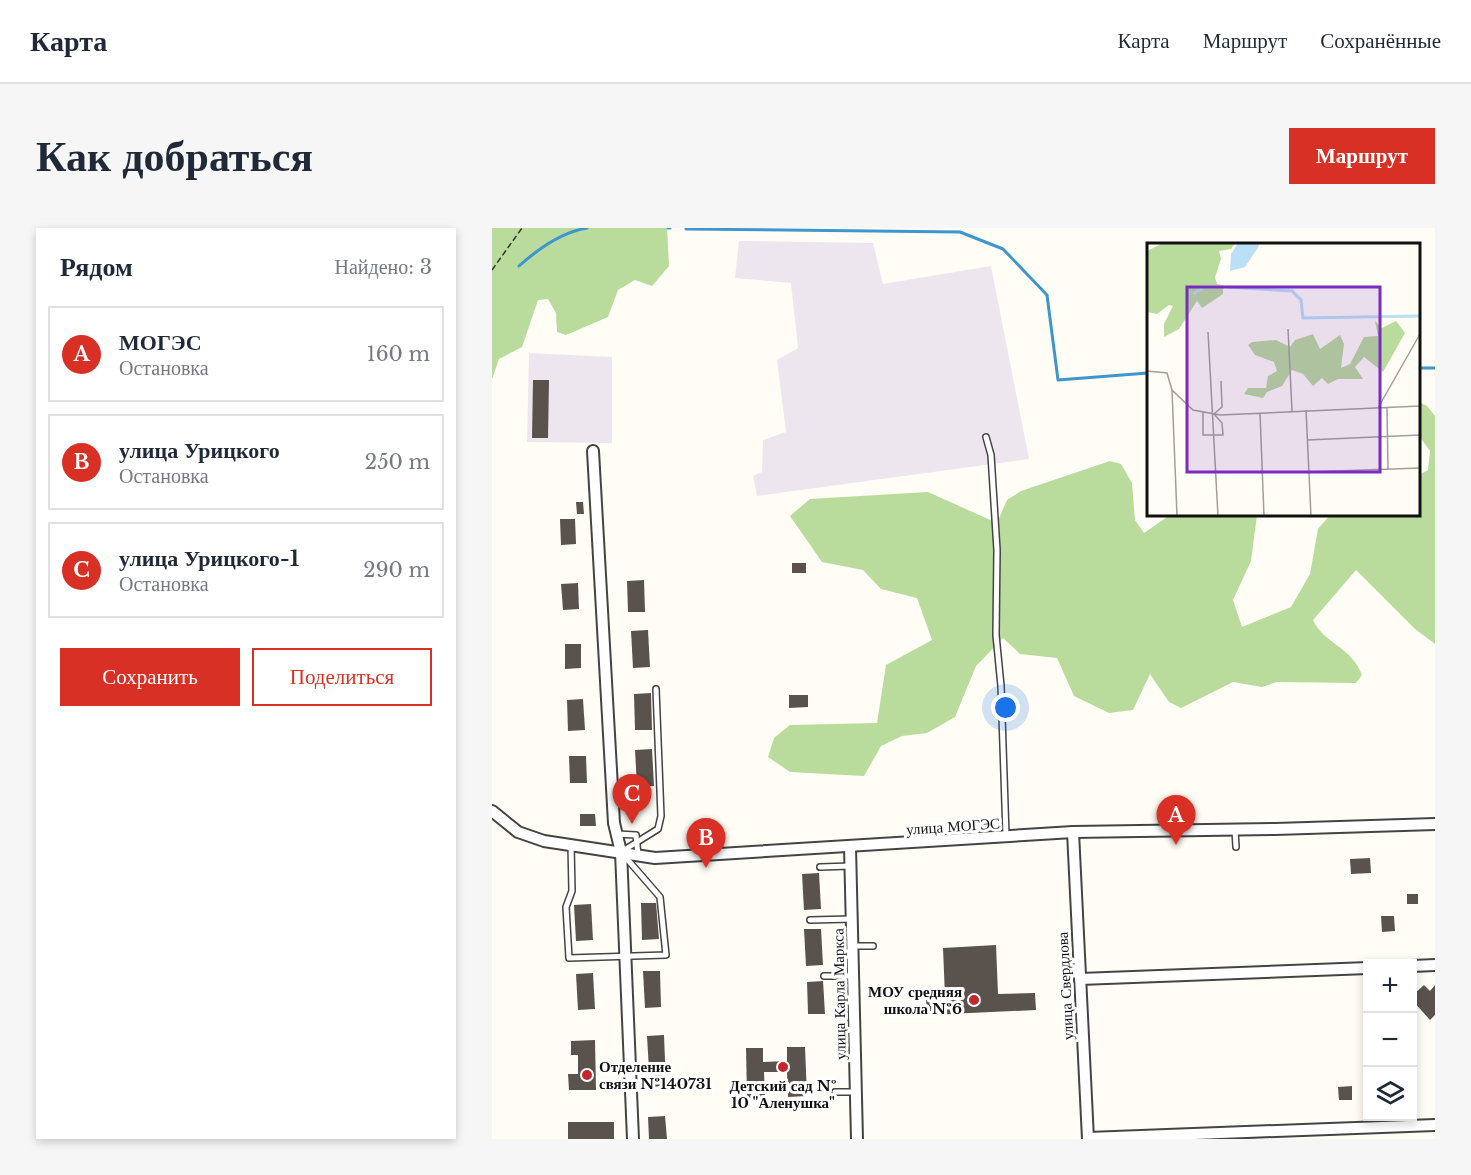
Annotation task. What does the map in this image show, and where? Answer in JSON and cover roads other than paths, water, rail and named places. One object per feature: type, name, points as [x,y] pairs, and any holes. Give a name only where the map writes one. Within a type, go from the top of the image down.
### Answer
[{"type":"street","points":[[593,451],[613,811],[621,852],[633,1139]]},
{"type":"street","name":"улица МОГЭС","points":[[492,811],[518,832],[544,841],[655,858],[1073,832],[1235,830],[1431,823]]},
{"type":"street","points":[[1431,823],[1435,813]]},
{"type":"street","name":"улица Свердлова","points":[[1073,832],[1088,1138]]},
{"type":"street","name":"улица Карла Маркса","points":[[850,847],[857,1139]]},
{"type":"street","points":[[1417,966],[1435,965]]},
{"type":"street","points":[[1080,979],[1363,968]]},
{"type":"street","points":[[1088,1138],[1435,1125]]},
{"type":"lane","points":[[986,436],[990,454],[997,550],[996,635],[1001,686],[1006,837]]},
{"type":"lane","points":[[571,845],[572,891],[566,906],[569,958],[666,955],[660,897],[621,852],[658,829],[661,816],[656,689]]},
{"type":"lane","points":[[1235,830],[1236,847]]},
{"type":"lane","points":[[616,834],[636,835],[638,855]]},
{"type":"lane","points":[[820,867],[851,866]]},
{"type":"lane","points":[[810,920],[852,919]]},
{"type":"lane","points":[[853,946],[873,946]]},
{"type":"lane","points":[[824,976],[854,976]]},
{"type":"lane","points":[[834,1092],[856,1092]]},
{"type":"waterway","points":[[519,266],[551,242],[568,233],[587,228]]},
{"type":"waterway","points":[[686,229],[960,232],[1003,249],[1047,295],[1058,380],[1147,373]]},
{"type":"waterway","points":[[1420,368],[1435,368]]},
{"type":"place","name":"улица Урицкого-1","points":[[632,824]]},
{"type":"place","name":"МОГЭС","points":[[1176,845]]},
{"type":"place","name":"улица Урицкого","points":[[706,868]]},
{"type":"place","name":"МОУ средняя школа №6","points":[[974,1000]]},
{"type":"place","name":"Детский сад № 10 \"Аленушка\"","points":[[783,1067]]},
{"type":"place","name":"Отделение связи №140731","points":[[587,1075]]}]
